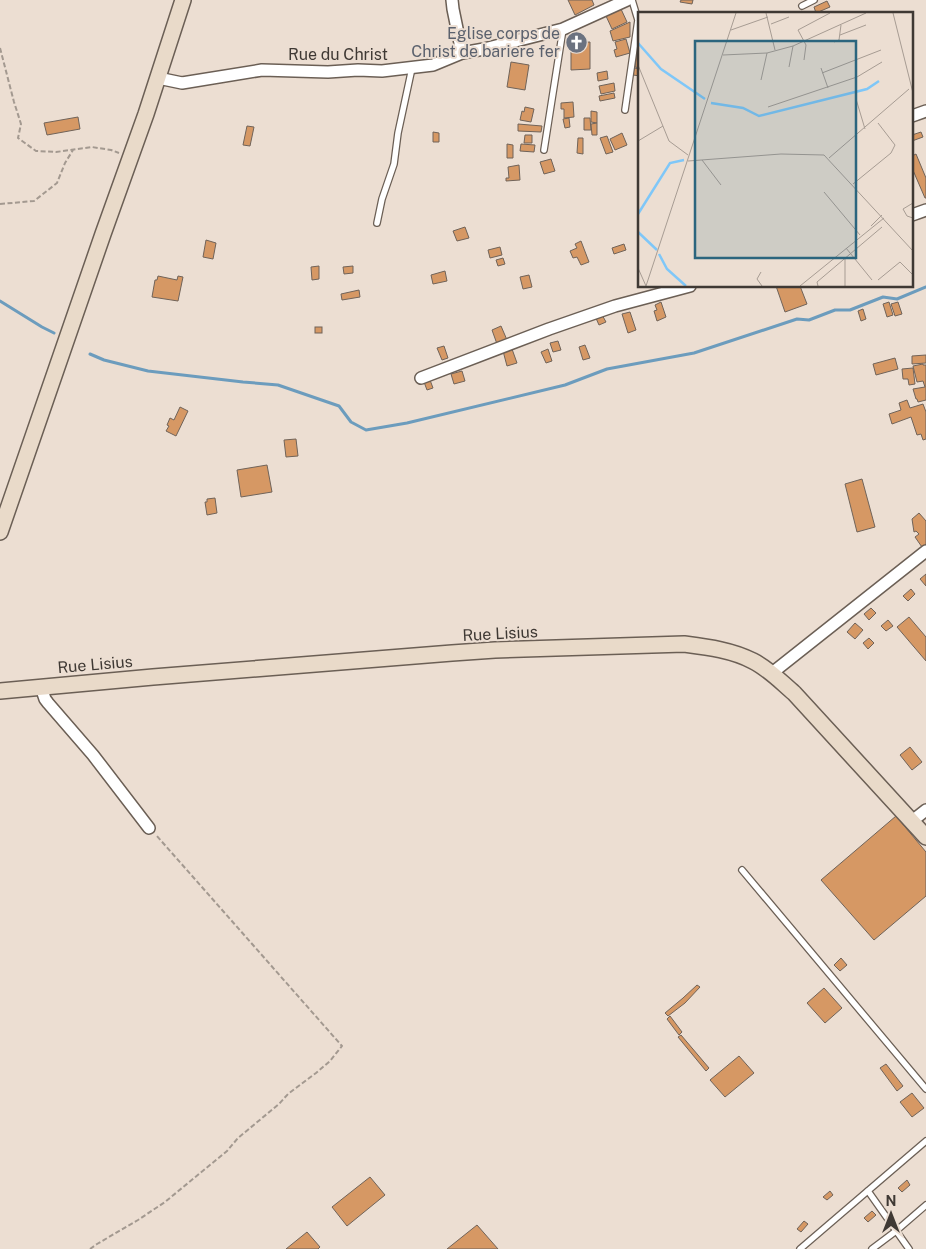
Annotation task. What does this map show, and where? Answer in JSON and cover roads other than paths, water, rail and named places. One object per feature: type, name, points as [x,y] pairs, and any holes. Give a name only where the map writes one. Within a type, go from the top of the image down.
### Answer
[{"type":"street","points":[[0,532],[103,234],[132,157],[183,0]]},
{"type":"street","points":[[452,0],[462,53]]},
{"type":"street","name":"Rue du Christ","points":[[158,78],[182,83],[262,70],[328,72],[358,70],[382,72],[433,65],[462,53],[563,29],[627,0]]},
{"type":"street","points":[[914,115],[926,111]]},
{"type":"street","points":[[422,378],[549,329],[615,306],[682,288]]},
{"type":"street","points":[[778,669],[926,551]]},
{"type":"street","name":"Rue Lisius","points":[[0,691],[495,650],[684,644],[712,648],[778,669],[794,693],[926,837]]},
{"type":"street","points":[[42,687],[48,704],[93,756],[149,828]]},
{"type":"street","points":[[912,821],[926,810]]},
{"type":"lane","points":[[625,110],[638,20],[632,0]]},
{"type":"lane","points":[[802,6],[814,0]]},
{"type":"lane","points":[[544,150],[563,29]]},
{"type":"lane","points":[[377,223],[382,199],[394,164],[398,133],[412,68]]},
{"type":"lane","points":[[742,870],[926,1089]]},
{"type":"lane","points":[[800,1249],[926,1141]]},
{"type":"lane","points":[[868,1191],[909,1249]]},
{"type":"lane","points":[[872,1249],[926,1205]]},
{"type":"waterway","points":[[90,354],[104,360],[148,371],[278,385],[339,406],[351,422],[366,430],[407,423],[565,385],[607,369],[694,353],[797,319],[809,320],[835,310],[850,310],[883,297],[897,299],[926,287]]},
{"type":"waterway","points":[[0,301],[54,333]]},
{"type":"place","name":"Eglise corps de Christ de bariere fer","points":[[576,42]]}]
